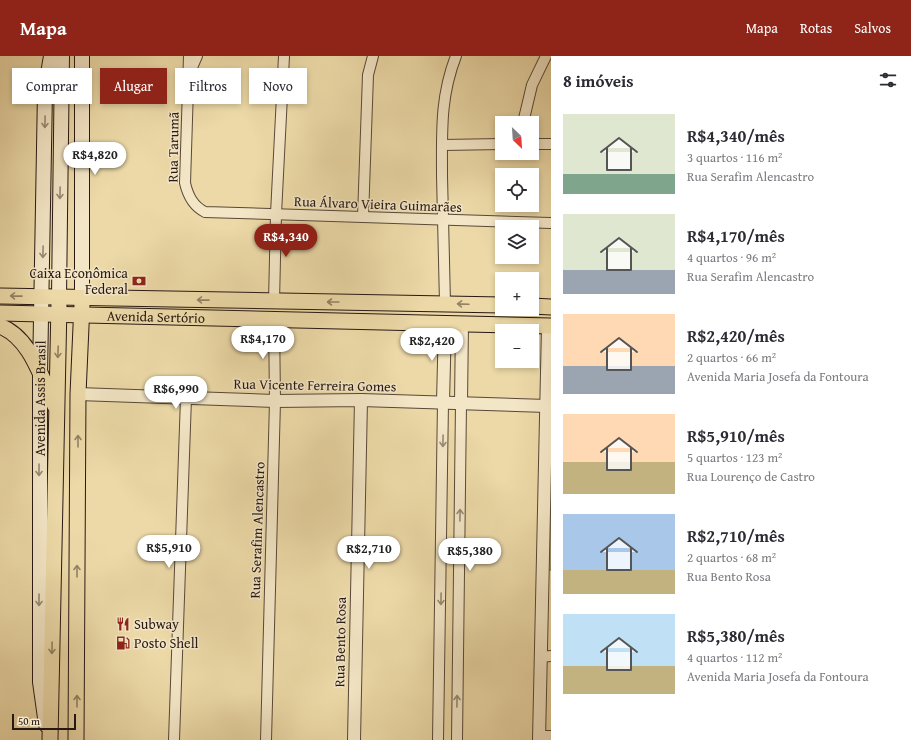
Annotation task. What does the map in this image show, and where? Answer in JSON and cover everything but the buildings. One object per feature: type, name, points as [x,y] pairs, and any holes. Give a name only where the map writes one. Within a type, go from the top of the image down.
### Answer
[{"type":"main road","name":"Avenida Assis Brasil","points":[[49,740],[40,682],[40,376],[45,91],[51,56]]},
{"type":"main road","name":"Avenida Assis Brasil","points":[[49,740],[59,313],[62,56]]},
{"type":"main road","points":[[76,740],[78,394],[82,314],[82,56]]},
{"type":"main road","name":"Avenida Sertório","points":[[0,296],[495,305]]},
{"type":"main road","points":[[539,306],[551,306]]},
{"type":"main road","name":"Avenida Sertório","points":[[0,313],[59,313],[274,320],[462,322],[549,326]]},
{"type":"main road","points":[[0,326],[21,339],[31,354],[56,409]]},
{"type":"street","name":"Rua Tarumã","points":[[189,56],[189,68]]},
{"type":"street","points":[[193,68],[198,56]]},
{"type":"street","points":[[274,302],[276,214],[284,56]]},
{"type":"street","points":[[364,217],[368,75],[373,56]]},
{"type":"street","points":[[445,303],[442,219],[443,99],[448,78],[456,56]]},
{"type":"street","points":[[525,116],[532,86],[546,56]]},
{"type":"street","name":"Rua Tarumã","points":[[188,104],[185,183],[191,200],[198,209],[205,212]]},
{"type":"street","points":[[442,145],[495,144]]},
{"type":"street","points":[[539,144],[551,144]]},
{"type":"street","name":"Rua Álvaro Vieira Guimarães","points":[[205,212],[551,223]]},
{"type":"street","name":"Rua Serafim Alencastro","points":[[266,740],[275,401],[274,320]]},
{"type":"street","points":[[438,740],[445,322]]},
{"type":"street","points":[[457,740],[462,322]]},
{"type":"street","points":[[543,737],[546,656],[549,326]]},
{"type":"street","name":"Rua Vicente Ferreira Gomes","points":[[78,394],[275,401],[361,400],[549,406]]},
{"type":"street","points":[[174,740],[186,398]]},
{"type":"street","name":"Rua Bento Rosa","points":[[354,740],[361,400]]},
{"type":"street","points":[[440,641],[458,641]]},
{"type":"shaded area","points":[[551,415],[551,570],[546,570]]},
{"type":"place","name":"Caixa Econômica Federal","points":[[139,281]]},
{"type":"place","name":"Subway","points":[[123,624]]},
{"type":"place","name":"Posto Shell","points":[[123,643]]}]
